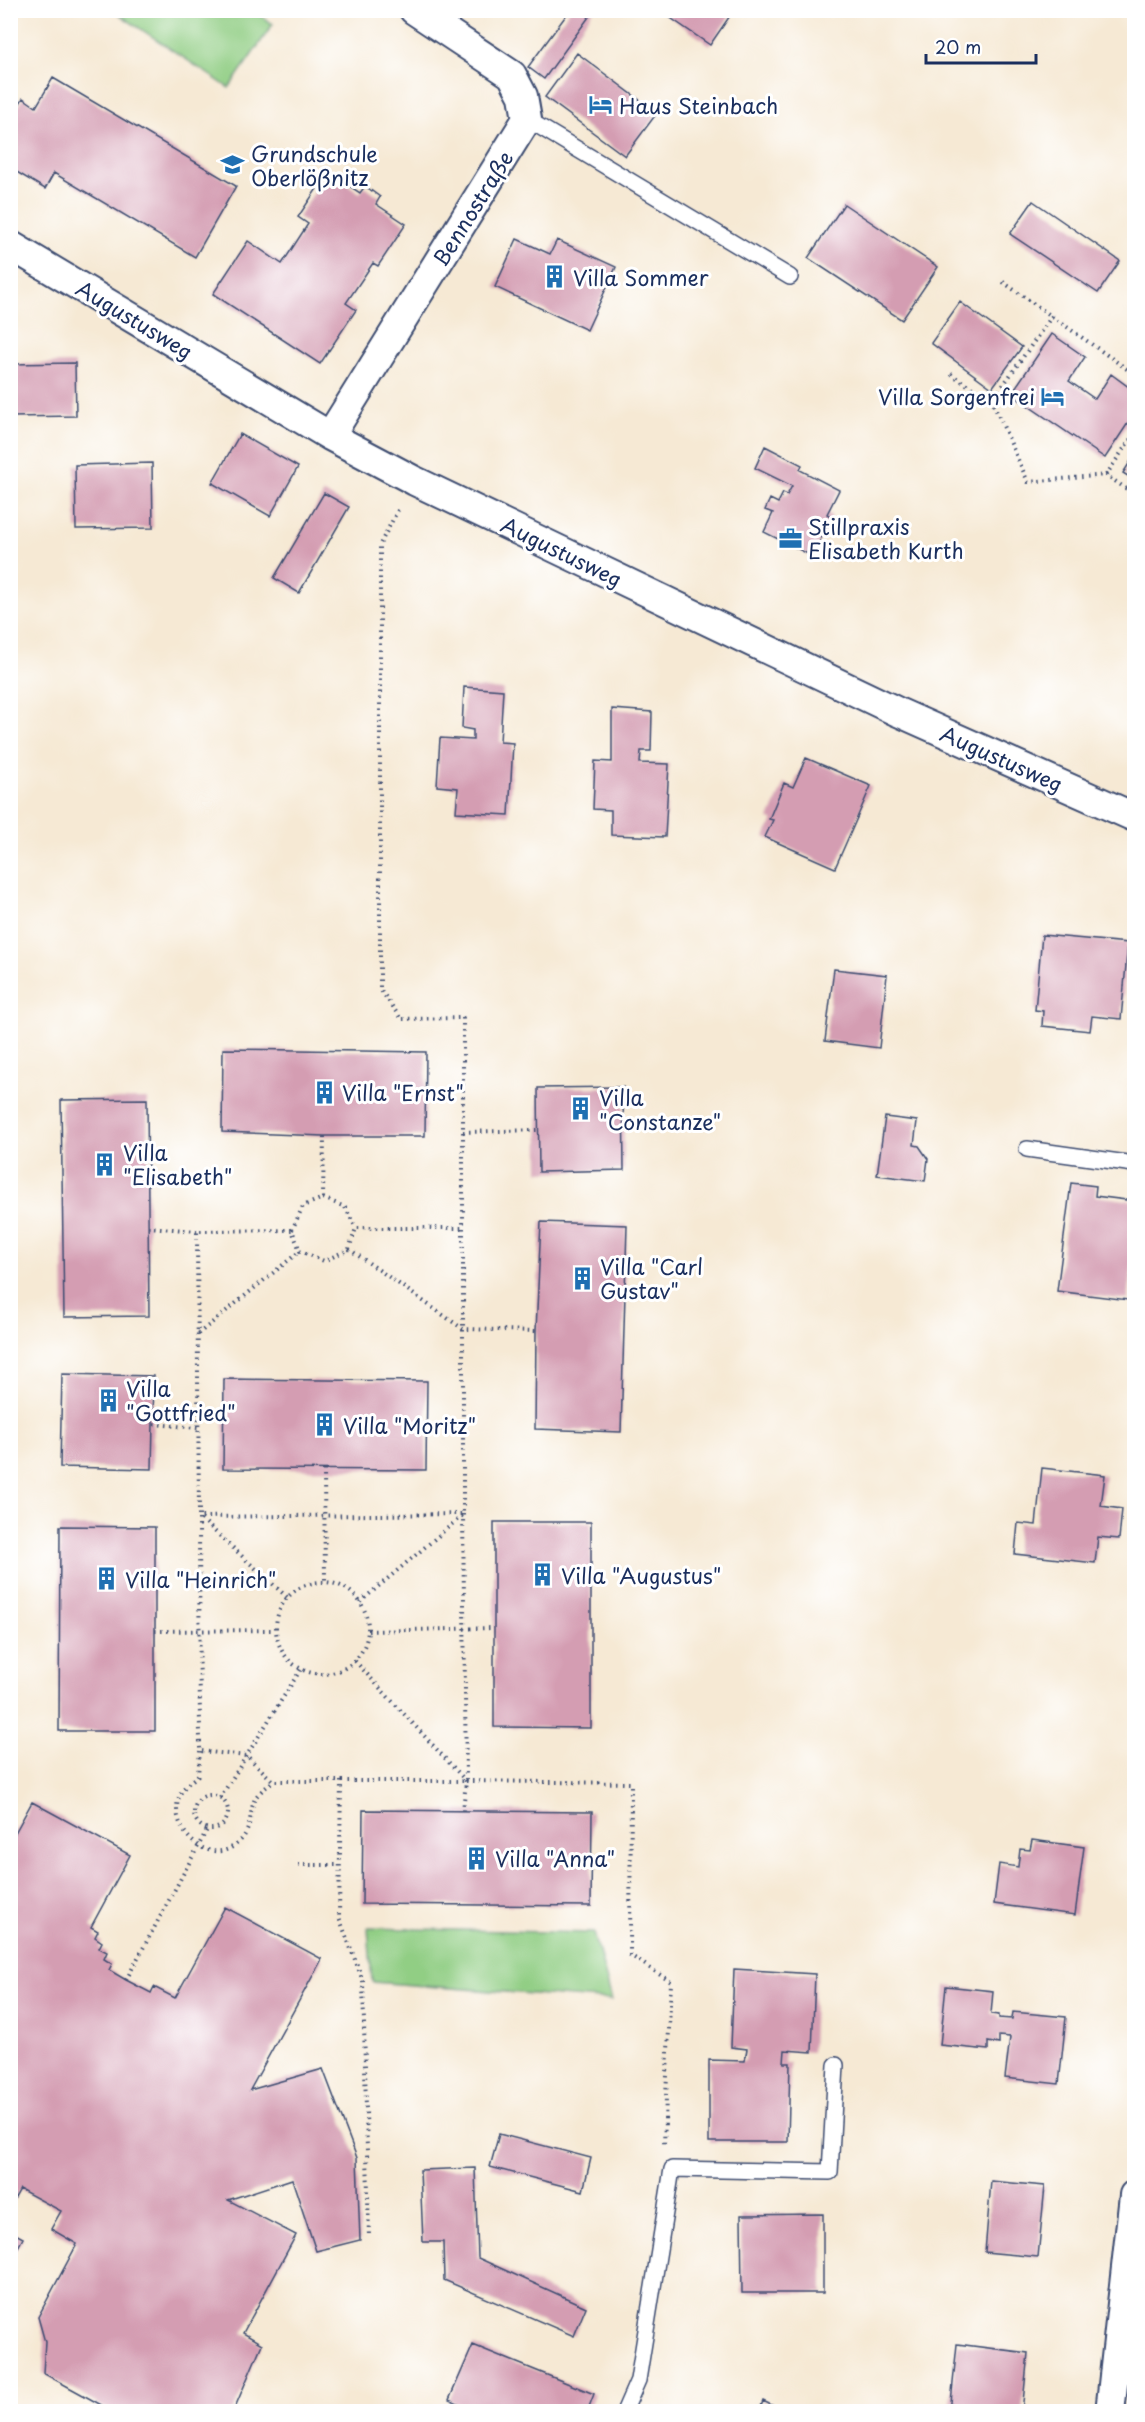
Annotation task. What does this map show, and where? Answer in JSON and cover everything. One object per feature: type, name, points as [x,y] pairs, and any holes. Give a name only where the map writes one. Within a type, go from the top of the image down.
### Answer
[{"type":"street","points":[[414,10],[512,75],[523,96],[527,119]]},
{"type":"street","name":"Bennostraße","points":[[330,436],[527,119]]},
{"type":"street","name":"Augustusweg","points":[[10,245],[330,436],[415,481],[898,712],[1134,817]]},
{"type":"street","points":[[1110,2412],[1134,2195]]},
{"type":"lane","points":[[527,119],[790,277]]},
{"type":"lane","points":[[1027,1149],[1134,1164]]},
{"type":"lane","points":[[624,2412],[638,2380],[672,2169],[830,2172],[836,2065]]},
{"type":"path","points":[[1003,282],[1134,374]]},
{"type":"path","points":[[992,401],[1052,316]]},
{"type":"path","points":[[951,374],[992,401],[1028,482],[1106,475],[1134,494]]},
{"type":"path","points":[[1106,475],[1134,435]]},
{"type":"path","points":[[415,481],[380,544],[380,989],[401,1019],[463,1018],[463,1514],[466,1781],[463,1811]]},
{"type":"path","points":[[463,1132],[539,1130]]},
{"type":"path","points":[[323,1198],[324,1136]]},
{"type":"path","points":[[323,1198],[345,1207],[356,1228],[349,1249],[324,1261],[300,1251],[292,1230],[303,1206],[323,1198]]},
{"type":"path","points":[[148,1227],[197,1231],[292,1230]]},
{"type":"path","points":[[356,1228],[463,1228]]},
{"type":"path","points":[[197,1231],[200,1751],[198,1775],[184,1788],[177,1803],[186,1836],[197,1846],[212,1851],[227,1848],[240,1841],[251,1822],[254,1799],[273,1781],[631,1783],[630,1955],[671,1982],[663,2159],[672,2169]]},
{"type":"path","points":[[349,1249],[463,1329],[536,1331]]},
{"type":"path","points":[[198,1334],[300,1251]]},
{"type":"path","points":[[154,1424],[198,1428]]},
{"type":"path","points":[[324,1470],[325,1581]]},
{"type":"path","points":[[198,1517],[463,1514]]},
{"type":"path","points":[[360,1602],[463,1514]]},
{"type":"path","points":[[198,1517],[287,1597]]},
{"type":"path","points":[[325,1581],[343,1587],[360,1602],[367,1620],[368,1631],[365,1646],[355,1660],[342,1670],[326,1674],[310,1673],[288,1660],[279,1647],[275,1630],[277,1617],[287,1597],[300,1587],[325,1581]]},
{"type":"path","points":[[368,1631],[494,1628]]},
{"type":"path","points":[[155,1631],[275,1630]]},
{"type":"path","points":[[355,1660],[466,1781]]},
{"type":"path","points":[[220,1798],[301,1669]]},
{"type":"path","points":[[200,1751],[247,1756],[273,1781]]},
{"type":"path","points":[[341,1781],[339,1917],[363,1981],[369,2238]]},
{"type":"path","points":[[204,1796],[215,1796],[220,1798],[227,1807],[226,1818],[219,1827],[208,1828],[196,1819],[196,1804],[204,1796]]},
{"type":"path","points":[[126,1980],[208,1828]]},
{"type":"path","points":[[298,1865],[340,1865]]},
{"type":"green space","points":[[114,11],[253,11],[273,24],[229,88]]},
{"type":"green space","points":[[368,1928],[594,1933],[612,2000],[372,1982]]},
{"type":"building","points":[[570,10],[594,10],[544,79],[528,67]]},
{"type":"building","points":[[659,10],[734,10],[710,45]]},
{"type":"building","name":"Haus Steinbach","points":[[577,53],[657,113],[625,156],[545,97]]},
{"type":"building","points":[[53,78],[236,186],[195,257],[54,173],[45,189],[10,168],[10,119],[23,98],[36,107]]},
{"type":"building","points":[[328,172],[360,193],[365,186],[380,197],[376,204],[406,224],[378,266],[373,263],[346,303],[356,310],[320,364],[213,294],[248,241],[282,264],[308,224],[298,217]]},
{"type":"building","points":[[1033,201],[1120,261],[1098,293],[1010,234]]},
{"type":"building","points":[[844,204],[938,267],[902,320],[808,258]]},
{"type":"building","name":"Villa Sommer","points":[[517,239],[550,254],[557,240],[616,267],[587,330],[495,287]]},
{"type":"building","points":[[960,302],[1022,347],[992,388],[931,343]]},
{"type":"building","name":"Villa Sorgenfrei","points":[[1052,334],[1085,357],[1069,381],[1095,399],[1111,374],[1134,391],[1134,414],[1105,458],[1011,394]]},
{"type":"building","points":[[75,363],[76,416],[10,417],[10,364]]},
{"type":"building","points":[[240,434],[298,467],[270,516],[212,483]]},
{"type":"building","points":[[765,446],[802,465],[800,470],[839,490],[827,514],[832,517],[812,556],[764,532],[773,513],[765,510],[770,499],[778,503],[783,493],[787,495],[792,486],[755,468]]},
{"type":"building","points":[[1134,456],[1134,480],[1123,473]]},
{"type":"building","points":[[152,463],[153,528],[76,529],[75,465]]},
{"type":"building","points":[[324,493],[349,507],[299,593],[274,578]]},
{"type":"building","points":[[464,687],[503,690],[500,742],[513,743],[509,815],[456,812],[458,788],[437,786],[440,738],[473,740],[473,730],[462,728]]},
{"type":"building","points":[[612,709],[652,712],[651,751],[641,751],[640,763],[669,764],[665,837],[611,835],[611,810],[593,809],[595,761],[612,762]]},
{"type":"building","points":[[806,758],[871,786],[835,868],[765,837],[773,820],[769,819],[784,783],[793,787]]},
{"type":"building","points":[[1042,935],[1128,943],[1121,1019],[1092,1016],[1090,1031],[1042,1026],[1043,1011],[1035,1010]]},
{"type":"building","points":[[834,969],[887,975],[879,1048],[825,1041]]},
{"type":"building","name":"Villa \"Ernst\"","points":[[223,1049],[426,1052],[425,1136],[324,1136],[222,1132]]},
{"type":"building","name":"Villa \"Constanze\"","points":[[623,1087],[624,1170],[539,1172],[538,1088]]},
{"type":"building","name":"Villa \"Elisabeth\"","points":[[147,1099],[149,1316],[64,1317],[61,1100]]},
{"type":"building","points":[[885,1117],[917,1121],[914,1145],[919,1146],[928,1159],[925,1181],[877,1175]]},
{"type":"building","points":[[1071,1183],[1096,1186],[1095,1196],[1134,1201],[1134,1248],[1128,1300],[1057,1291]]},
{"type":"building","name":"Villa \"Carl Gustav\"","points":[[541,1222],[627,1225],[621,1432],[535,1429],[536,1331]]},
{"type":"building","name":"Villa \"Gottfried\"","points":[[62,1374],[154,1376],[152,1469],[60,1467]]},
{"type":"building","name":"Villa \"Moritz\"","points":[[224,1379],[427,1381],[426,1470],[223,1469]]},
{"type":"building","points":[[1042,1468],[1105,1475],[1101,1506],[1122,1509],[1119,1539],[1098,1537],[1095,1563],[1015,1554],[1018,1523],[1036,1525]]},
{"type":"building","name":"Villa \"Augustus\"","points":[[494,1522],[591,1522],[591,1728],[494,1727]]},
{"type":"building","name":"Villa \"Heinrich\"","points":[[60,1526],[155,1527],[155,1731],[59,1731]]},
{"type":"building","points":[[32,1802],[130,1855],[91,1927],[98,1931],[95,1937],[102,1942],[99,1948],[107,1952],[104,1959],[112,1964],[109,1970],[126,1980],[151,1993],[154,1987],[175,1998],[225,1907],[322,1959],[250,2090],[323,2069],[357,2158],[360,2240],[316,2251],[292,2179],[228,2200],[296,2235],[243,2333],[262,2344],[233,2412],[114,2412],[43,2373],[45,2342],[38,2317],[77,2244],[51,2229],[61,2211],[20,2189],[10,2207],[10,1842]]},
{"type":"building","name":"Villa \"Anna\"","points":[[363,1810],[592,1812],[591,1906],[362,1904]]},
{"type":"building","points":[[1032,1840],[1084,1847],[1075,1915],[994,1904],[999,1864],[1018,1867],[1020,1849],[1030,1850]]},
{"type":"building","points":[[734,1969],[815,1974],[812,2052],[785,2050],[784,2063],[790,2063],[788,2142],[709,2142],[709,2060],[745,2061],[747,2049],[731,2047]]},
{"type":"building","points":[[946,1986],[993,1991],[991,2014],[999,2015],[999,2018],[1012,2019],[1013,2012],[1066,2017],[1059,2084],[1005,2078],[1010,2037],[999,2036],[999,2044],[988,2042],[988,2050],[940,2045]]},
{"type":"building","points":[[499,2134],[591,2158],[583,2191],[490,2167]]},
{"type":"building","points":[[475,2168],[478,2258],[586,2307],[574,2336],[444,2280],[443,2242],[423,2242],[420,2170]]},
{"type":"building","points":[[991,2181],[1045,2186],[1038,2257],[985,2252]]},
{"type":"building","points":[[823,2214],[823,2293],[742,2293],[741,2215]]},
{"type":"building","points":[[10,2231],[23,2238],[10,2262]]},
{"type":"building","points":[[957,2344],[1028,2353],[1022,2412],[950,2412]]},
{"type":"building","points":[[473,2345],[594,2394],[587,2412],[475,2412],[449,2400]]},
{"type":"building","points":[[763,2401],[786,2412],[759,2412]]},
{"type":"place","name":"Haus Steinbach","points":[[601,105]]},
{"type":"place","name":"Grundschule Oberlößnitz","points":[[233,165]]},
{"type":"place","name":"Villa Sommer","points":[[555,277]]},
{"type":"place","name":"Villa Sorgenfrei","points":[[1053,396]]},
{"type":"place","name":"Stillpraxis Elisabeth Kurth","points":[[790,538]]},
{"type":"place","name":"Villa \"Ernst\"","points":[[324,1092]]},
{"type":"place","name":"Villa \"Constanze\"","points":[[581,1109]]},
{"type":"place","name":"Villa \"Elisabeth\"","points":[[105,1164]]},
{"type":"place","name":"Villa \"Carl Gustav\"","points":[[582,1278]]},
{"type":"place","name":"Villa \"Gottfried\"","points":[[108,1400]]},
{"type":"place","name":"Villa \"Moritz\"","points":[[325,1425]]},
{"type":"place","name":"Villa \"Augustus\"","points":[[543,1575]]},
{"type":"place","name":"Villa \"Heinrich\"","points":[[107,1579]]},
{"type":"place","name":"Villa \"Anna\"","points":[[477,1858]]}]
